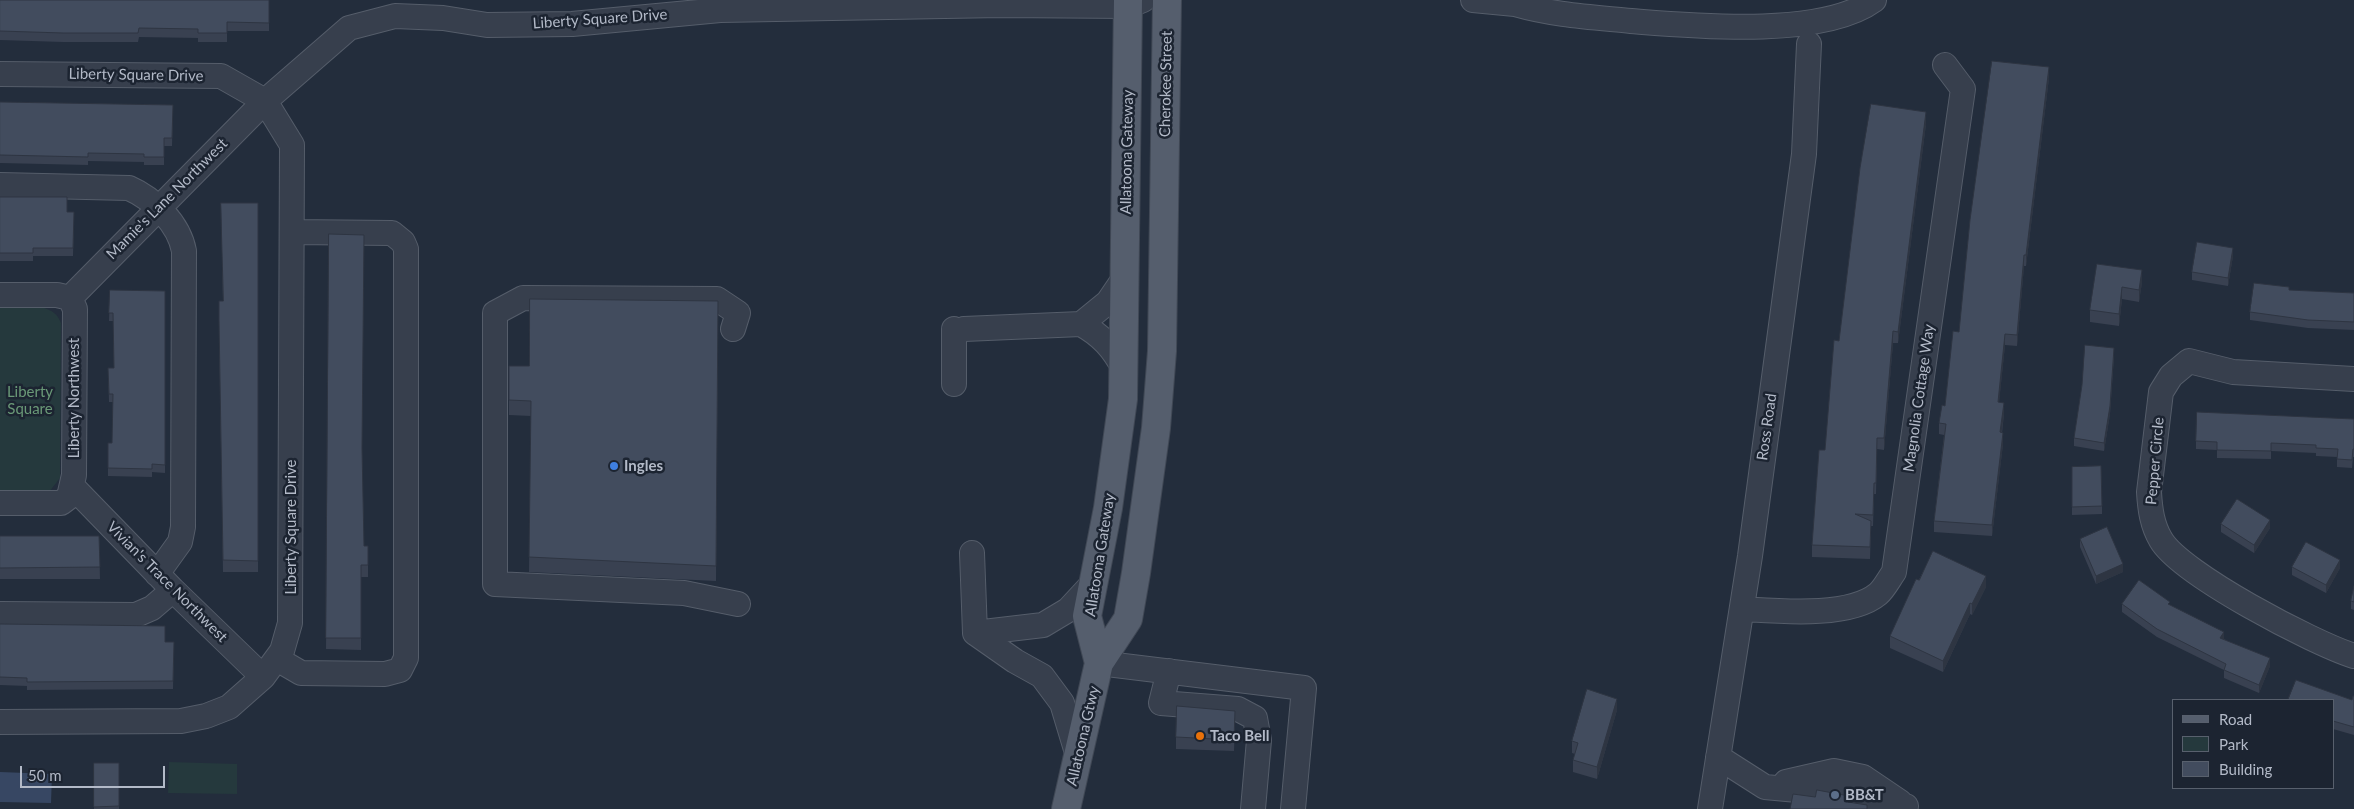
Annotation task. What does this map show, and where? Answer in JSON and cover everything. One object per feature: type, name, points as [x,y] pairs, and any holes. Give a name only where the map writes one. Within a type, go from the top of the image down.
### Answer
[{"type":"main road","name":"Cherokee Street","points":[[1099,663],[1128,619],[1148,498],[1156,428],[1162,351],[1167,0]]},
{"type":"main road","name":"Allatoona Gateway","points":[[1099,663],[1087,616],[1113,474],[1124,369],[1133,2]]},
{"type":"main road","name":"Allatoona Gtwy","points":[[1066,809],[1099,663]]},
{"type":"street","points":[[1473,0],[1515,2],[1569,16],[1674,24],[1738,26],[1823,20],[1854,12],[1874,0]]},
{"type":"street","name":"Liberty Square Drive","points":[[265,101],[349,28],[395,16],[442,18],[487,25],[572,24],[720,10],[1133,2]]},
{"type":"street","name":"Ross Road","points":[[1710,809],[1742,609],[1804,154],[1809,44]]},
{"type":"street","name":"Magnolia Cottage Way","points":[[1742,609],[1798,612],[1846,609],[1878,594],[1894,572],[1963,89],[1945,65]]},
{"type":"street","name":"Liberty Square Drive","points":[[0,74],[221,76],[265,101],[292,145],[290,623],[282,651],[270,668],[229,707],[206,716],[181,721],[0,722]]},
{"type":"street","name":"Mamie's Lane Northwest","points":[[70,298],[265,101]]},
{"type":"street","points":[[0,185],[121,186],[145,195],[158,208],[178,232],[184,251],[183,527],[180,542],[159,604],[136,615],[0,614]]},
{"type":"street","name":"Vivian's Trace Northwest","points":[[72,486],[165,582],[270,668],[301,673],[385,674],[400,670],[406,658],[406,249],[403,242],[392,233],[292,232]]},
{"type":"street","points":[[954,384],[959,329],[1081,324],[1108,302],[1126,277]]},
{"type":"street","points":[[0,295],[57,295],[70,298]]},
{"type":"street","name":"Liberty Northwest","points":[[70,298],[75,309],[72,486]]},
{"type":"street","points":[[733,328],[738,313],[717,299],[523,298],[495,313],[495,584],[684,593],[738,604]]},
{"type":"street","points":[[1081,324],[1106,342],[1124,369]]},
{"type":"street","name":"Pepper Circle","points":[[2354,379],[2233,372],[2189,361],[2172,376],[2161,392],[2149,492],[2154,525],[2161,541],[2176,557],[2208,580],[2279,621],[2318,642],[2354,656]]},
{"type":"street","points":[[0,503],[61,503],[69,497],[72,486]]},
{"type":"street","points":[[972,553],[975,633]]},
{"type":"street","points":[[975,633],[1043,625],[1068,610],[1094,582]]},
{"type":"street","points":[[975,633],[1015,661],[1042,676],[1062,703],[1078,756]]},
{"type":"street","points":[[1099,663],[1169,670],[1304,688],[1293,809]]},
{"type":"street","points":[[1169,670],[1161,703],[1238,709],[1256,718],[1259,740],[1252,809]]},
{"type":"street","points":[[1718,757],[1764,793],[1825,809]]},
{"type":"street","points":[[1764,793],[1818,792],[1906,808]]},
{"type":"street","points":[[1764,793],[1881,809]]},
{"type":"green space","name":"Liberty Square","points":[[35,306],[43,308],[57,316],[61,323],[60,478],[49,492],[0,492],[0,307]]},
{"type":"green space","points":[[169,762],[237,764],[237,794],[168,793]]},
{"type":"water","points":[[0,772],[52,774],[51,803],[0,802]]},
{"type":"building","points":[[0,0],[269,0],[269,23],[227,22],[227,33],[198,33],[198,29],[139,28],[138,33],[0,31]]},
{"type":"building","points":[[1992,61],[2049,67],[2026,255],[2024,255],[2017,335],[2005,334],[1998,402],[2004,403],[2000,432],[2003,433],[1992,525],[1934,521],[1946,424],[1939,423],[1942,405],[1945,406],[1953,331],[1959,332],[1970,220]]},
{"type":"building","points":[[0,102],[173,105],[172,138],[164,138],[164,157],[144,157],[144,154],[88,153],[88,157],[0,155]]},
{"type":"building","points":[[1871,104],[1926,112],[1898,332],[1893,331],[1884,438],[1877,438],[1873,515],[1855,514],[1871,521],[1870,547],[1812,545],[1819,450],[1825,450],[1834,340],[1839,341],[1860,168]]},
{"type":"building","points":[[0,197],[67,197],[67,212],[74,212],[73,248],[33,248],[33,253],[0,253]]},
{"type":"building","points":[[221,203],[258,203],[258,561],[223,560],[219,321],[219,301],[223,301]]},
{"type":"building","points":[[329,234],[364,235],[362,448],[364,546],[368,546],[368,565],[361,565],[361,638],[326,638]]},
{"type":"building","points":[[2197,242],[2233,248],[2228,278],[2192,272]]},
{"type":"building","points":[[2097,264],[2142,270],[2139,290],[2122,287],[2119,314],[2090,310]]},
{"type":"building","points":[[2254,283],[2289,287],[2289,290],[2354,293],[2354,322],[2308,320],[2250,312]]},
{"type":"building","points":[[110,290],[165,291],[165,465],[152,464],[152,469],[108,468],[108,443],[112,443],[113,394],[109,394],[108,368],[114,368],[113,313],[109,313]]},
{"type":"building","points":[[530,299],[718,301],[716,566],[529,557],[531,401],[509,400],[509,366],[529,366]]},
{"type":"building","points":[[2085,345],[2114,348],[2110,406],[2104,443],[2074,438],[2082,385]]},
{"type":"building","points":[[2197,412],[2354,419],[2352,460],[2337,459],[2338,449],[2316,448],[2316,445],[2271,443],[2271,451],[2217,450],[2217,442],[2196,441]]},
{"type":"building","points":[[2101,466],[2102,506],[2072,507],[2072,467]]},
{"type":"building","points":[[2237,499],[2270,520],[2254,545],[2221,524]]},
{"type":"building","points":[[2107,527],[2123,564],[2096,576],[2080,539]]},
{"type":"building","points":[[0,536],[99,536],[100,567],[0,568]]},
{"type":"building","points":[[2306,542],[2340,560],[2326,585],[2292,567]]},
{"type":"building","points":[[1933,551],[1986,576],[1972,604],[1970,603],[1943,661],[1890,636],[1916,579],[1919,580]]},
{"type":"building","points":[[2139,580],[2170,602],[2168,604],[2224,632],[2220,638],[2270,658],[2259,685],[2224,670],[2226,664],[2157,629],[2122,604]]},
{"type":"building","points":[[2354,586],[2354,602],[2351,601]]},
{"type":"building","points":[[0,624],[165,626],[165,642],[174,642],[173,681],[27,682],[27,678],[0,677]]},
{"type":"building","points":[[2296,680],[2352,700],[2354,696],[2354,727],[2334,721],[2334,699],[2288,699]]},
{"type":"building","points":[[1587,689],[1617,699],[1597,767],[1573,760],[1578,743],[1572,741]]},
{"type":"building","points":[[1177,706],[1235,711],[1234,740],[1176,737]]},
{"type":"building","points":[[94,763],[119,763],[119,806],[94,807]]},
{"type":"building","points":[[1817,790],[1849,796],[1848,802],[1867,805],[1867,809],[1790,809],[1793,794],[1815,797]]},
{"type":"place","name":"Ingles","points":[[614,466]]},
{"type":"place","name":"Taco Bell","points":[[1200,736]]},
{"type":"place","name":"BB&T","points":[[1835,795]]}]
